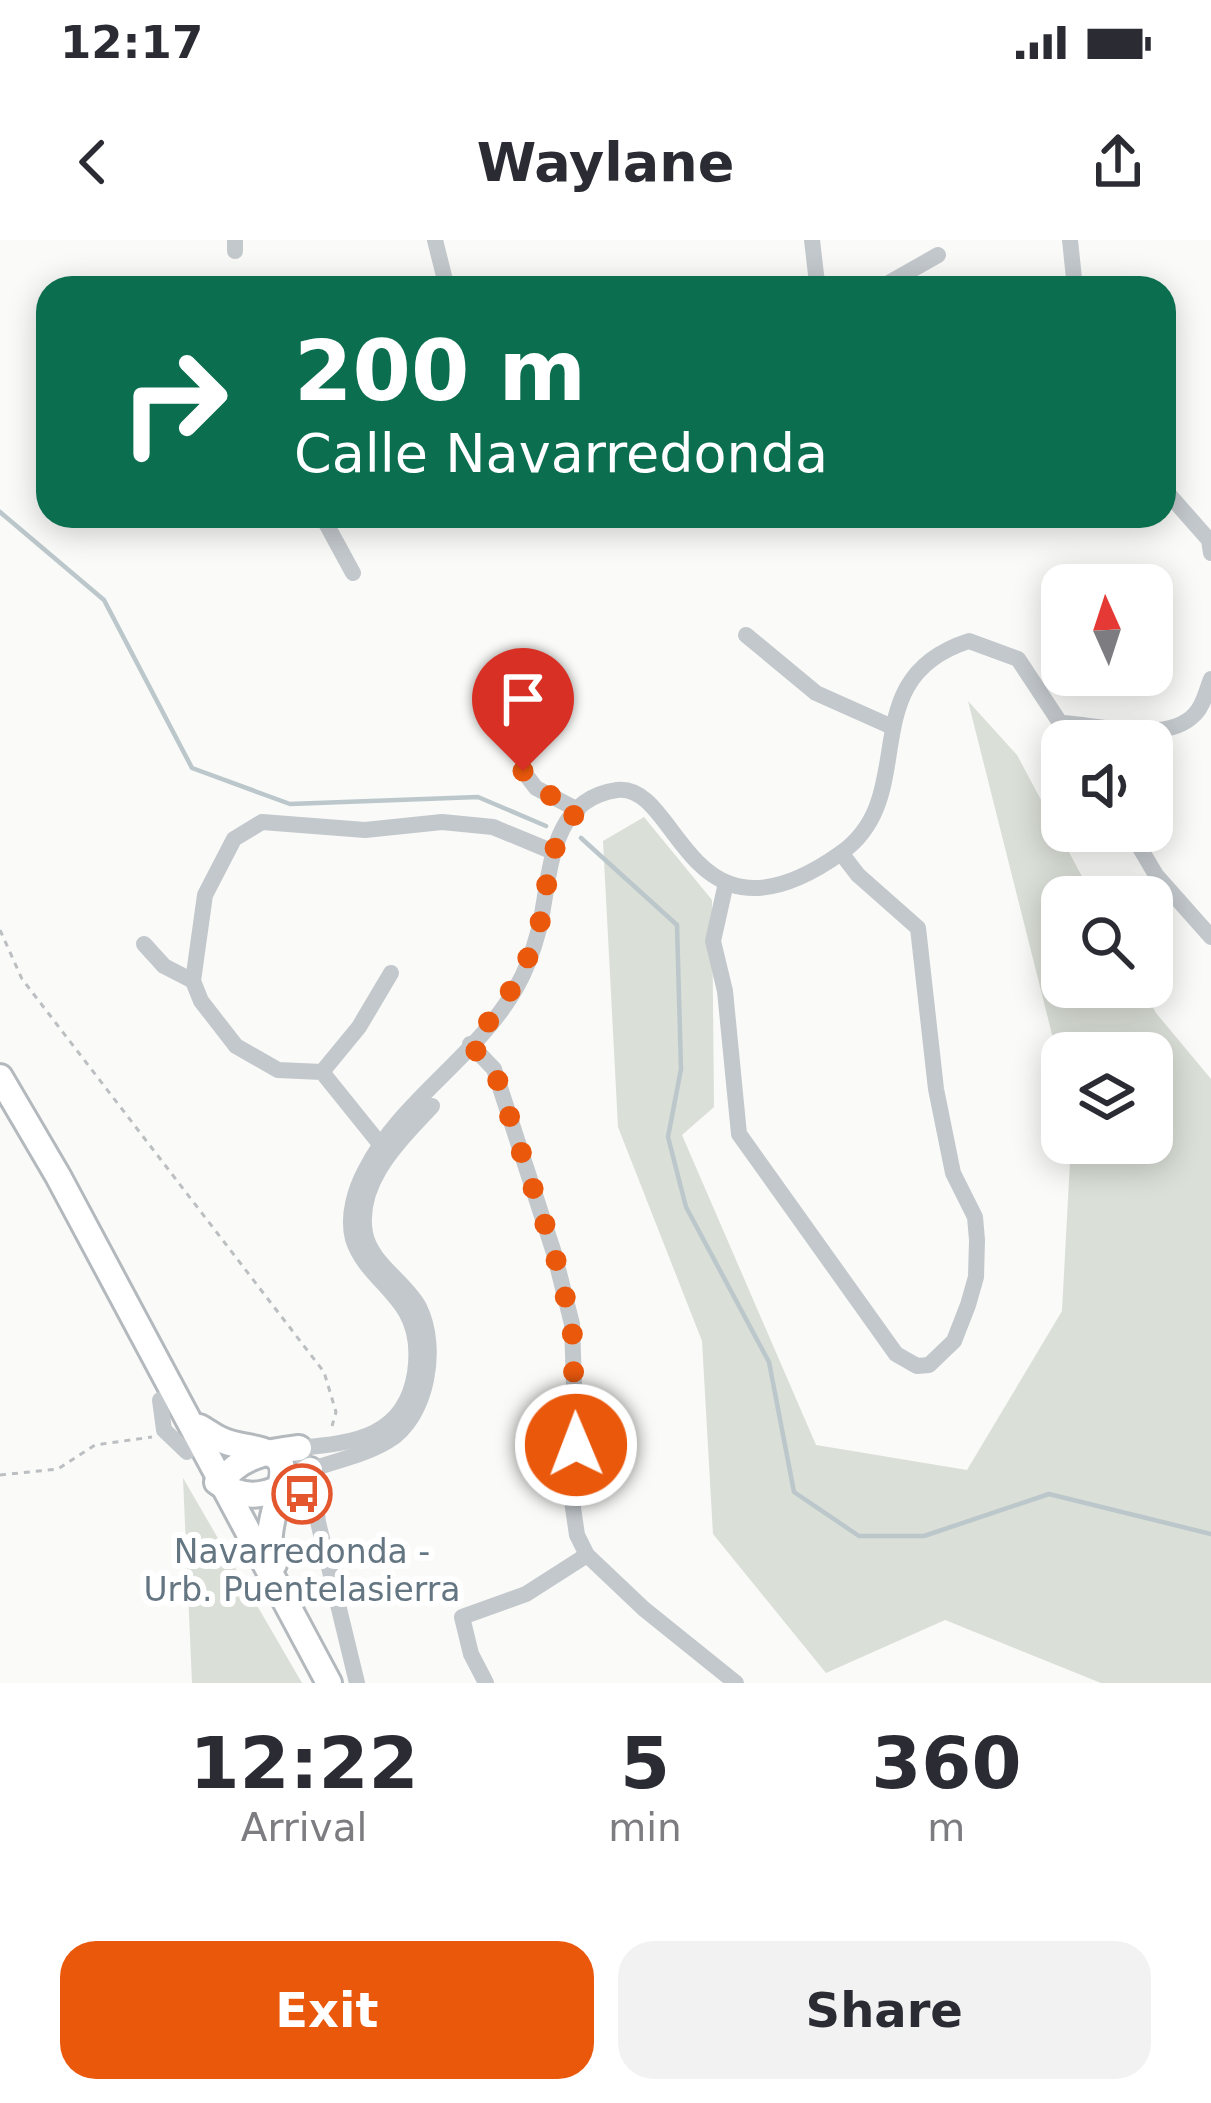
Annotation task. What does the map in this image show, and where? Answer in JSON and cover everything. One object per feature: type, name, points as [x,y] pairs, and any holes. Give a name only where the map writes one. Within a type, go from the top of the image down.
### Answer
[{"type":"highway","points":[[0,1079],[199,1427],[219,1469],[219,1498],[240,1536],[244,1558]]},
{"type":"highway","points":[[0,1079],[139,1362],[312,1683]]},
{"type":"highway","points":[[140,1328],[329,1683]]},
{"type":"highway","points":[[139,1362],[147,1365],[158,1383],[209,1478],[236,1496],[281,1487],[304,1459],[225,1442],[199,1427]]},
{"type":"highway","points":[[220,1484],[232,1466],[268,1452]]},
{"type":"highway","points":[[268,1452],[281,1461],[286,1473],[268,1524],[268,1552],[308,1643]]},
{"type":"street","points":[[435,240],[444,276]]},
{"type":"street","points":[[812,240],[813,276]]},
{"type":"street","points":[[1070,240],[1074,276]]},
{"type":"street","points":[[901,276],[938,255]]},
{"type":"street","points":[[1176,503],[1209,540],[1211,553]]},
{"type":"street","points":[[328,528],[353,574]]},
{"type":"street","points":[[746,635],[816,693],[890,726]]},
{"type":"street","points":[[304,1459],[327,1445],[365,1439],[384,1430],[412,1390],[416,1334],[404,1309],[362,1260],[352,1234],[352,1203],[383,1150],[467,1070],[470,1045],[515,990],[539,927],[551,850],[578,810],[613,791],[638,792],[687,855],[726,883],[744,887],[781,882],[841,854],[862,835],[877,812],[886,780],[890,726],[913,680],[933,658],[969,641],[1018,659],[1058,720]]},
{"type":"street","points":[[1173,726],[1200,710],[1211,679]]},
{"type":"street","points":[[1173,738],[1193,729],[1211,708]]},
{"type":"street","points":[[523,771],[536,788],[578,810]]},
{"type":"street","points":[[383,1150],[322,1072],[278,1070],[236,1046],[201,1001],[193,981],[205,895],[234,839],[262,822],[365,830],[442,822],[493,827],[551,850]]},
{"type":"street","points":[[1142,852],[1156,875],[1211,937]]},
{"type":"street","points":[[726,883],[713,941],[725,992],[739,1134],[757,1166],[896,1354],[916,1366],[929,1365],[954,1341],[968,1305],[976,1277],[975,1216],[952,1173],[918,928],[841,854]]},
{"type":"street","points":[[144,944],[164,966],[193,981]]},
{"type":"street","points":[[322,1072],[392,973]]},
{"type":"street","points":[[470,1045],[494,1069],[554,1252],[572,1324],[576,1445],[572,1501],[577,1535],[587,1555],[644,1609],[736,1683]]},
{"type":"street","points":[[304,1459],[392,1439],[406,1426],[422,1393],[429,1361],[428,1330],[418,1304],[374,1255],[365,1232],[383,1150]]},
{"type":"street","points":[[160,1400],[164,1430],[187,1452]]},
{"type":"street","points":[[304,1459],[357,1683]]},
{"type":"street","points":[[486,1683],[471,1654],[462,1617],[526,1594],[587,1555]]},
{"type":"path","points":[[0,930],[22,979],[324,1372],[336,1412],[327,1445]]},
{"type":"path","points":[[0,1474],[58,1469],[94,1445],[138,1442],[164,1430]]},
{"type":"shaded area","points":[[968,701],[1017,755],[1041,800],[1041,852],[1069,852],[1082,876],[1041,876],[1041,991]]},
{"type":"shaded area","points":[[644,817],[712,900],[714,1107],[682,1135],[816,1445],[967,1470],[1062,1311],[1070,1164],[1173,1164],[1173,1033],[1211,1079],[1211,1683],[1101,1683],[945,1620],[826,1673],[713,1534],[702,1341],[618,1127],[603,841]]},
{"type":"shaded area","points":[[1045,1008],[1153,1008],[1172,1032],[1051,1032]]},
{"type":"shaded area","points":[[183,1478],[302,1683],[192,1683]]},
{"type":"waterway","points":[[0,512],[104,600],[192,768],[290,804],[478,797],[546,826]]},
{"type":"waterway","points":[[581,838],[677,925],[681,1069],[668,1137],[686,1207],[769,1362],[794,1492],[859,1536],[924,1536],[1049,1494],[1211,1534]]},
{"type":"place","name":"Navarredonda - Urb. Puentelasierra","points":[[302,1494]]},
{"type":"route","points":[[523,771],[536,788],[578,810],[551,850],[539,927],[515,990],[470,1045],[494,1069],[554,1252],[572,1324],[576,1445]]}]
